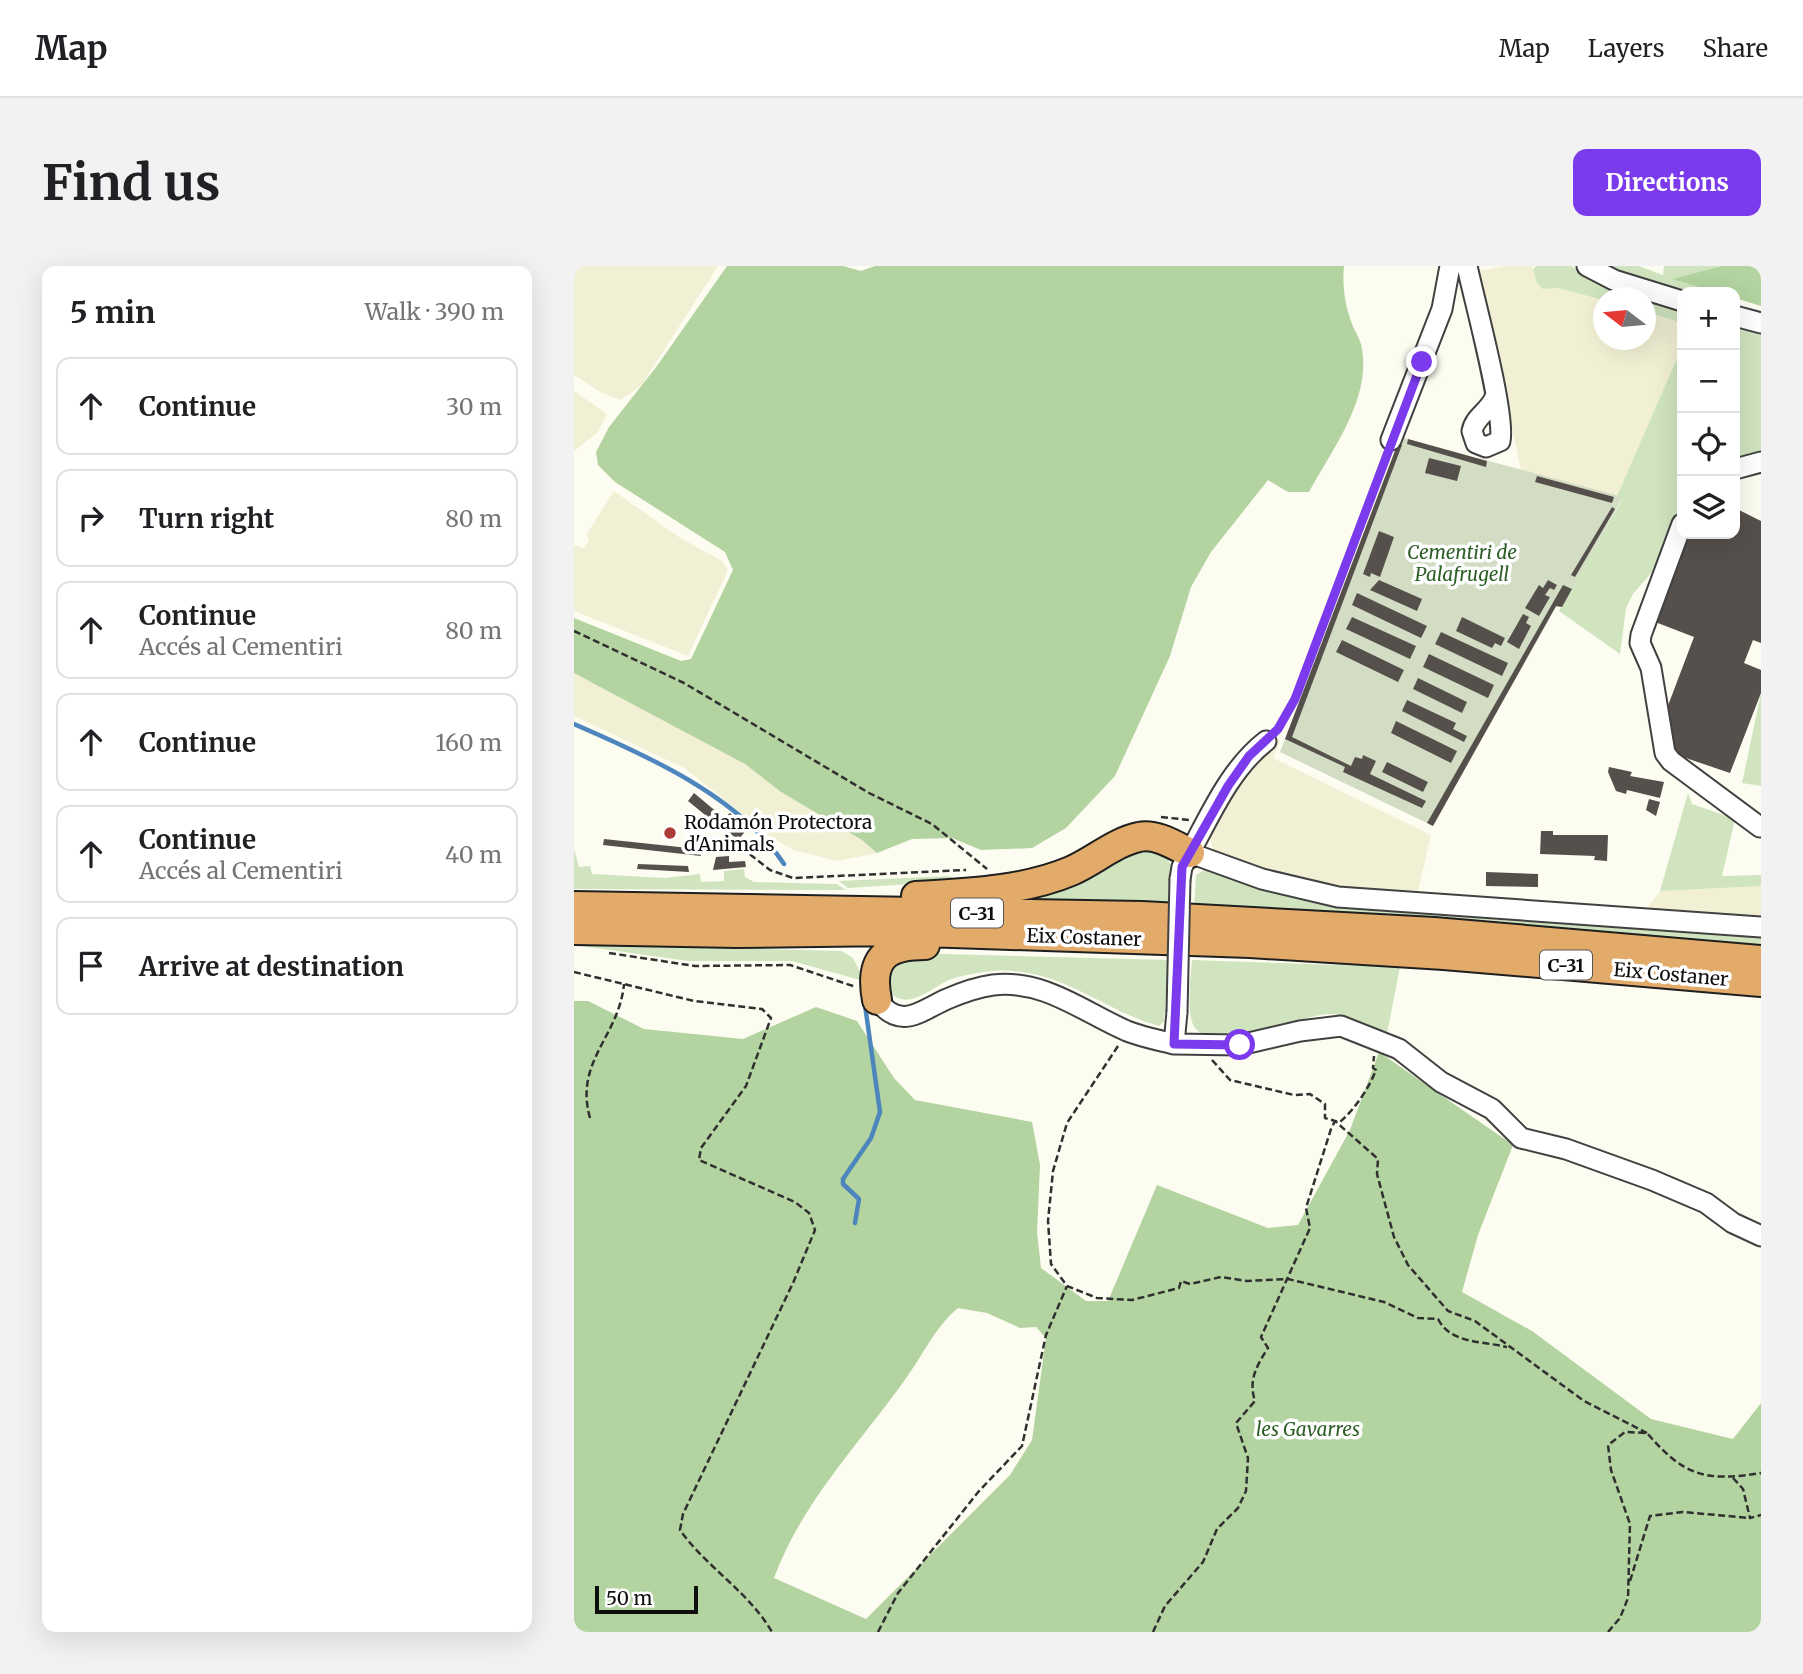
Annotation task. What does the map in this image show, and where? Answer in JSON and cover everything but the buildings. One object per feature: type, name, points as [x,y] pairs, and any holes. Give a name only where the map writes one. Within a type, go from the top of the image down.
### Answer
[{"type":"highway","points":[[671,908],[942,894],[1003,888],[1069,871],[1139,837],[1164,841],[1190,853]]},
{"type":"highway","name":"Eix Costaner","points":[[574,906],[1142,916],[1434,932],[1761,960]]},
{"type":"highway","name":"Eix Costaner","points":[[574,930],[737,933],[894,931],[1250,943],[1761,982]]},
{"type":"highway","points":[[737,933],[849,946],[859,953],[867,982],[877,1000]]},
{"type":"highway","points":[[877,1000],[877,967],[883,957],[902,945],[1371,951]]},
{"type":"street","points":[[1391,440],[1441,309],[1450,266]]},
{"type":"street","points":[[1467,266],[1495,397]]},
{"type":"street","points":[[1587,266],[1614,280],[1677,299]]},
{"type":"street","points":[[1740,317],[1761,323]]},
{"type":"street","points":[[1740,468],[1761,462]]},
{"type":"street","points":[[1677,538],[1640,643],[1651,668],[1661,740],[1671,761],[1761,822]]},
{"type":"street","points":[[1174,1044],[1180,879],[1190,853],[1249,756],[1266,741]]},
{"type":"street","points":[[1190,853],[1262,879],[1338,897],[1761,927]]},
{"type":"street","points":[[877,1000],[885,1010],[899,1017],[915,1015],[968,991],[994,985],[1018,986],[1065,998],[1128,1032],[1174,1044],[1208,1046],[1240,1045],[1300,1031],[1341,1026],[1399,1049],[1441,1082],[1492,1109],[1521,1138],[1566,1149],[1652,1180],[1706,1203],[1733,1223],[1761,1236]]},
{"type":"path","points":[[1266,741],[1283,721],[1295,699],[1391,440]]},
{"type":"path","points":[[574,631],[684,682],[869,793],[932,824],[987,869]]},
{"type":"path","points":[[1155,817],[1173,817],[1205,827]]},
{"type":"path","points":[[725,835],[771,870],[793,878],[998,869]]},
{"type":"path","points":[[600,952],[695,965],[802,966],[851,984],[877,1000]]},
{"type":"path","points":[[574,972],[694,1001],[762,1009],[771,1018],[746,1086],[701,1148],[699,1160],[795,1202],[809,1213],[814,1230],[793,1283],[683,1514],[680,1530],[692,1546],[758,1608],[772,1632]]},
{"type":"path","points":[[590,1118],[584,1100],[585,1081],[594,1054],[620,1006],[624,984]]},
{"type":"path","points":[[1128,1032],[1067,1123],[1054,1171],[1048,1221],[1051,1264],[1067,1286],[1097,1298],[1132,1300],[1179,1288],[1181,1281],[1190,1284],[1221,1277],[1247,1281],[1288,1279],[1384,1302],[1418,1318],[1438,1319],[1444,1332],[1456,1338],[1507,1347]]},
{"type":"path","points":[[1208,1046],[1210,1057],[1230,1080],[1294,1095],[1310,1094],[1325,1104],[1325,1118],[1340,1122],[1352,1112],[1356,1101],[1370,1086],[1376,1070],[1371,1038]]},
{"type":"path","points":[[1153,1632],[1165,1606],[1203,1562],[1217,1529],[1238,1508],[1245,1491],[1248,1458],[1236,1423],[1255,1401],[1252,1392],[1254,1371],[1268,1348],[1261,1337],[1279,1291],[1288,1279],[1310,1228],[1306,1208],[1335,1121]]},
{"type":"path","points":[[1335,1121],[1378,1159],[1377,1174],[1394,1237],[1408,1265],[1448,1311],[1475,1321],[1507,1347],[1532,1360],[1544,1373],[1584,1401],[1647,1433],[1666,1455],[1686,1471],[1732,1478],[1761,1473]]},
{"type":"path","points":[[878,1632],[898,1593],[979,1491],[1022,1446],[1046,1335],[1067,1286]]},
{"type":"path","points":[[1608,1632],[1620,1618],[1628,1598],[1630,1524],[1611,1470],[1608,1445],[1625,1433],[1647,1433]]},
{"type":"path","points":[[1732,1478],[1743,1489],[1750,1518]]},
{"type":"path","points":[[1629,1585],[1650,1516],[1683,1512],[1750,1518],[1761,1515]]},
{"type":"green space","points":[[574,266],[718,266],[641,386],[620,400],[600,392],[574,375]]},
{"type":"green space","points":[[727,266],[843,266],[861,271],[875,266],[1344,266],[1346,303],[1361,346],[1363,368],[1361,387],[1348,424],[1309,492],[1288,492],[1268,480],[1211,552],[1191,587],[1170,656],[1115,776],[1066,828],[1032,848],[981,850],[952,838],[912,839],[877,853],[862,840],[781,792],[745,764],[574,673],[574,618],[681,661],[691,659],[733,570],[725,552],[615,482],[598,465],[596,452],[609,427],[657,366]]},
{"type":"green space","points":[[1505,266],[1532,266],[1537,283],[1543,289],[1558,288],[1593,297],[1593,350],[1656,350],[1656,315],[1677,321],[1677,358],[1617,496],[1521,470],[1478,271]]},
{"type":"green space","points":[[1536,266],[1571,266],[1596,280],[1618,287],[1593,287],[1593,297],[1558,288],[1543,289],[1537,283],[1533,270]]},
{"type":"green space","points":[[1605,266],[1639,266],[1663,275],[1664,266],[1722,266],[1674,279],[1700,287],[1677,288],[1632,277]]},
{"type":"green space","points":[[1722,266],[1761,266],[1761,306],[1740,300],[1740,287],[1699,287],[1672,279]]},
{"type":"green space","points":[[1656,300],[1677,306],[1677,321],[1656,315]]},
{"type":"green space","points":[[1740,324],[1761,330],[1761,456],[1740,459]]},
{"type":"green space","points":[[1677,358],[1677,522],[1660,563],[1633,594],[1626,608],[1620,654],[1559,611],[1623,498],[1617,496]]},
{"type":"green space","points":[[574,391],[607,414],[598,432],[574,451]]},
{"type":"green space","name":"Cementiri de Palafrugell","points":[[1400,437],[1623,497],[1562,607],[1556,607],[1433,826],[1280,752]]},
{"type":"green space","points":[[614,491],[679,537],[722,561],[728,570],[688,656],[574,611],[574,545],[584,548],[589,541],[587,534]]},
{"type":"green space","points":[[574,660],[745,764],[781,792],[862,840],[877,853],[837,861],[793,850],[768,835],[686,769],[574,716]]},
{"type":"green space","points":[[1761,693],[1761,786],[1742,783]]},
{"type":"green space","points":[[1281,738],[1273,758],[1431,835],[1417,895],[1327,885],[1249,865],[1214,852],[1210,838],[1250,766]]},
{"type":"green space","points":[[1688,793],[1692,804],[1735,819],[1722,876],[1761,875],[1761,886],[1660,891]]},
{"type":"green space","points":[[1135,848],[1163,850],[1171,865],[1170,904],[999,900]]},
{"type":"green space","points":[[574,849],[579,867],[590,866],[592,874],[665,878],[700,874],[701,882],[724,881],[724,871],[744,869],[745,877],[754,882],[837,884],[846,890],[574,889]]},
{"type":"green space","points":[[1206,869],[1261,885],[1761,932],[1761,946],[1194,907],[1196,875]]},
{"type":"green space","points":[[949,876],[959,881],[848,888],[839,881]]},
{"type":"green space","points":[[1761,886],[1761,918],[1646,910],[1660,891]]},
{"type":"green space","points":[[574,940],[683,947],[842,951],[853,958],[862,976],[860,980],[792,961],[688,961],[574,945]]},
{"type":"green space","points":[[906,953],[1169,960],[1164,1021],[1159,1026],[1137,1019],[1059,982],[1016,971],[992,971],[962,976],[914,998],[899,999],[886,986],[890,961]]},
{"type":"green space","points":[[1192,960],[1400,967],[1387,1034],[1353,1019],[1332,1014],[1318,1015],[1241,1036],[1207,1036],[1196,1029],[1191,1016]]},
{"type":"green space","name":"les Gavarres","points":[[574,1001],[588,1001],[644,1029],[743,1039],[816,1007],[857,1021],[894,1078],[915,1100],[1032,1122],[1040,1165],[1037,1232],[1041,1268],[1086,1301],[1108,1301],[1157,1185],[1268,1228],[1298,1225],[1350,1130],[1379,1052],[1513,1145],[1478,1235],[1462,1292],[1532,1331],[1651,1419],[1733,1439],[1761,1403],[1761,1632],[574,1632]],"holes":[[[958,1308],[987,1313],[1020,1328],[1036,1327],[1046,1338],[1032,1440],[1010,1475],[866,1619],[774,1578],[785,1551],[815,1500],[904,1381],[942,1324]]]},
{"type":"waterway","points":[[574,724],[690,780],[743,818],[784,864]]},
{"type":"waterway","points":[[855,1223],[859,1199],[843,1184],[843,1179],[871,1138],[880,1112],[865,1005]]},
{"type":"place","name":"Rodamón Protectora d'Animals","points":[[670,833]]},
{"type":"route","points":[[1240,1045],[1174,1044],[1182,867],[1228,786],[1249,756],[1278,729],[1295,699],[1422,362]]}]
